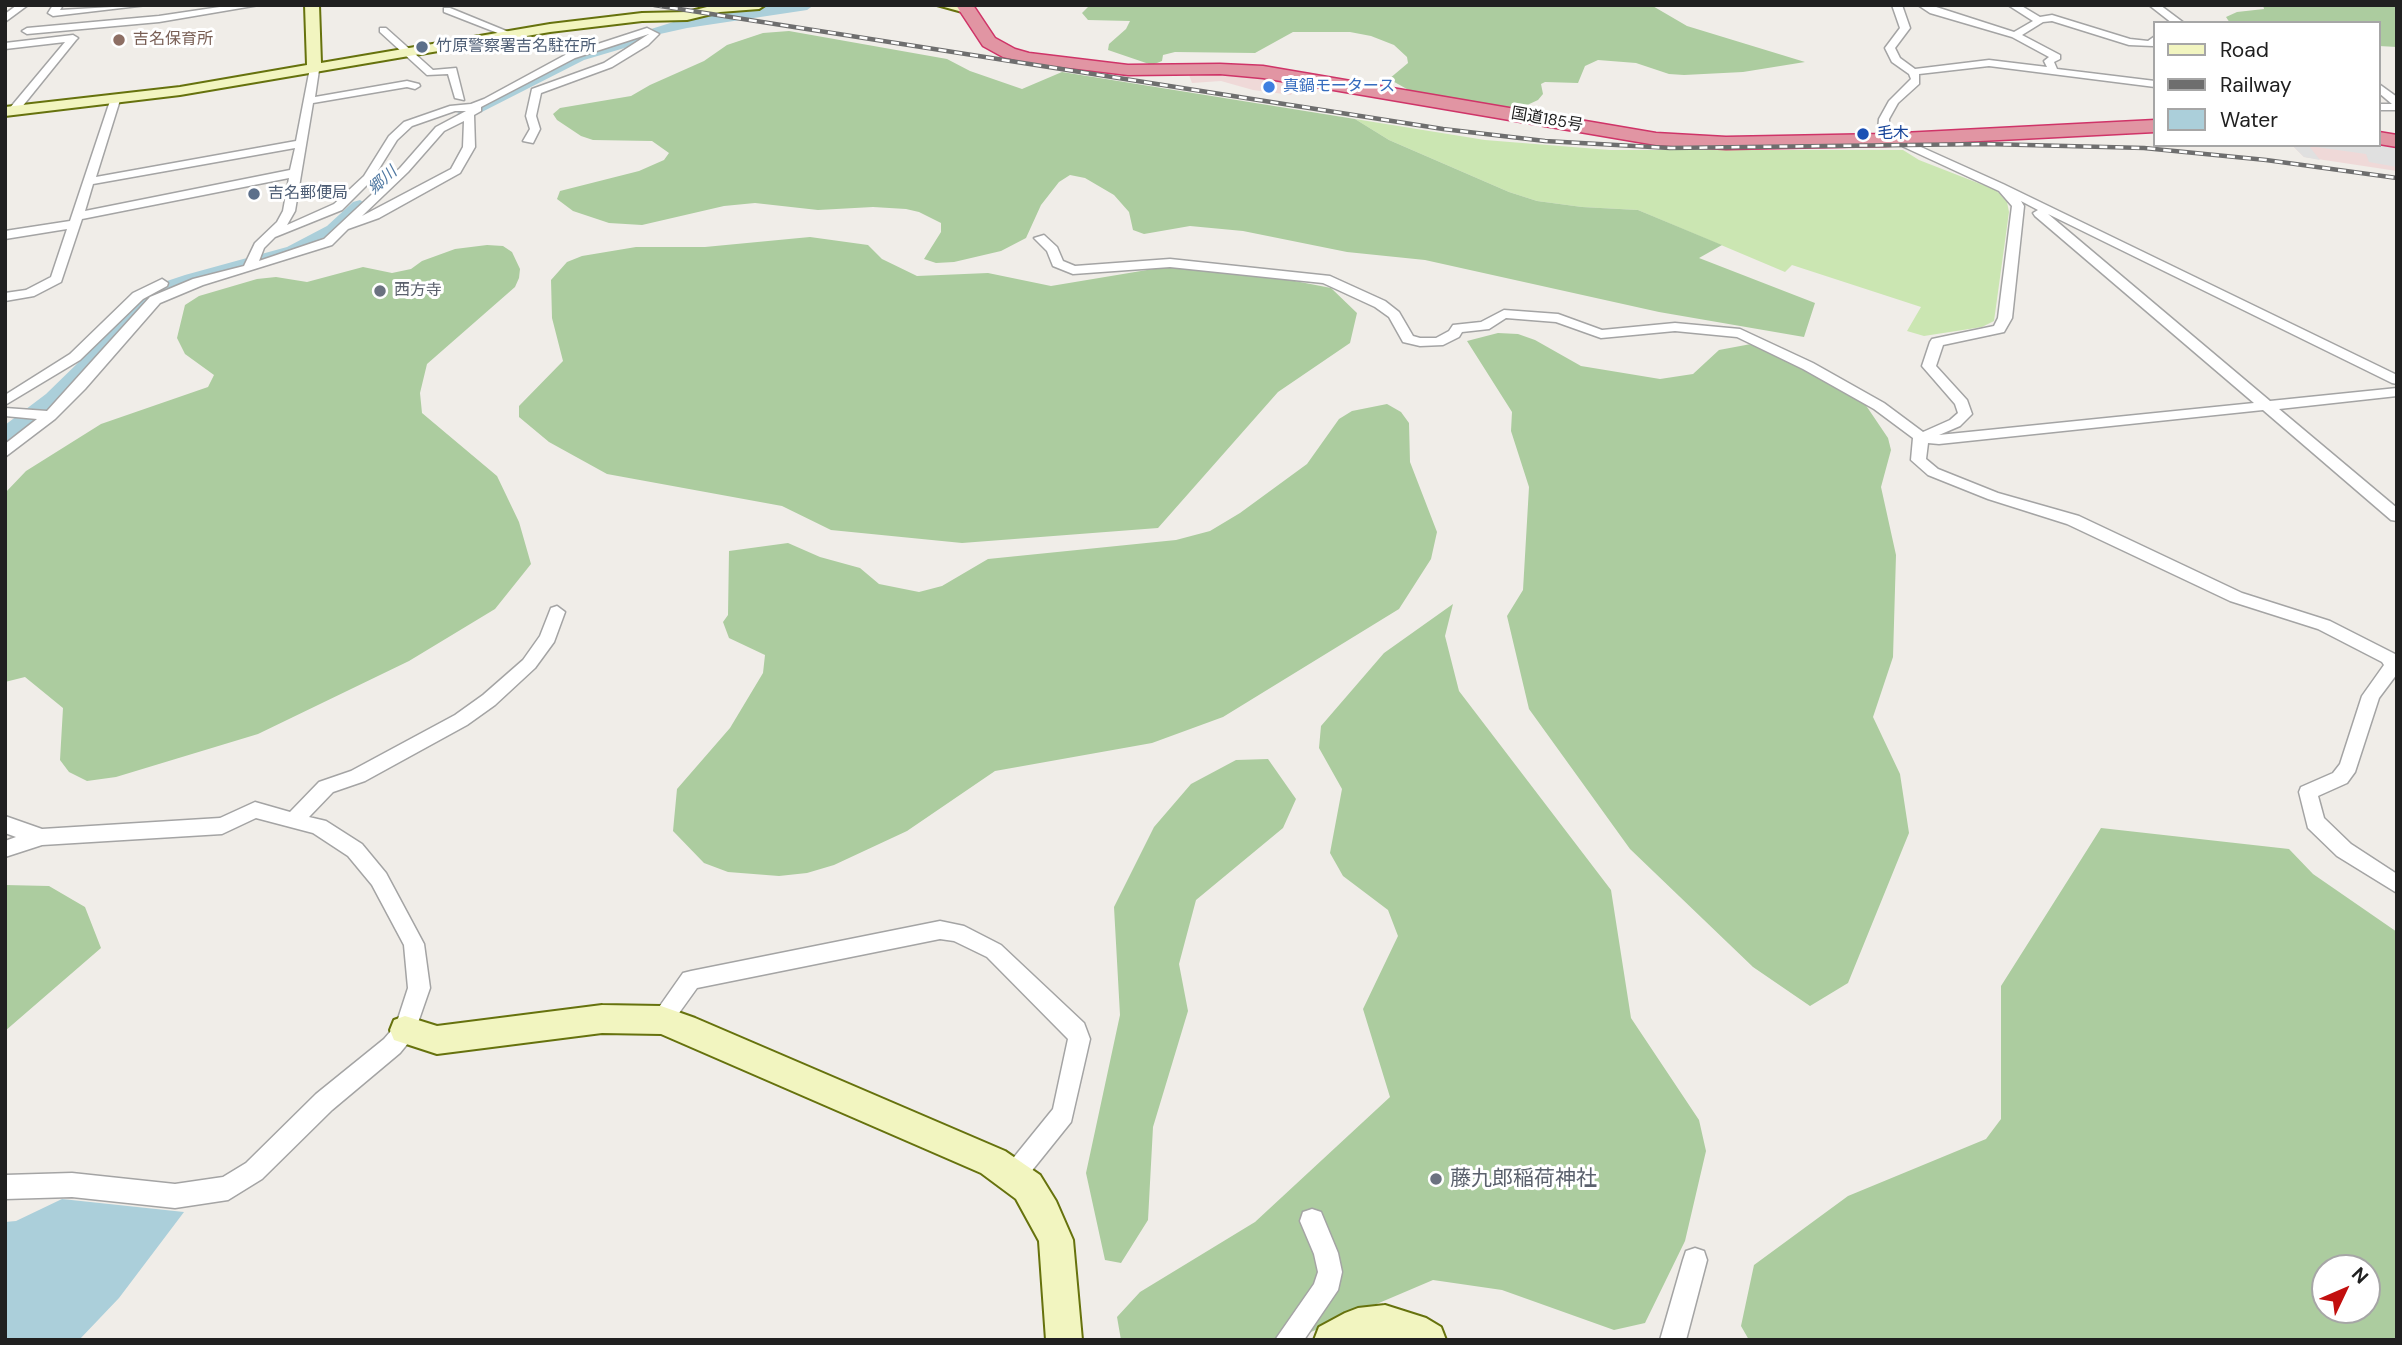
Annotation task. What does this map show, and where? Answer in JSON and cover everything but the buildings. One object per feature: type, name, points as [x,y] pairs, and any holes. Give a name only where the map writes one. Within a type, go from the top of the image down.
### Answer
[{"type":"highway","name":"国道185号","points":[[965,7],[993,45],[1009,53],[1057,63],[1128,70],[1220,69],[1263,72],[1656,139],[1726,143],[1898,140],[2154,126]]},
{"type":"street","points":[[5,19],[23,5]]},
{"type":"street","points":[[58,5],[53,13],[142,5]]},
{"type":"street","points":[[27,31],[186,10],[254,5]]},
{"type":"street","points":[[251,265],[267,236],[286,218],[314,70],[312,5]]},
{"type":"street","points":[[5,401],[75,357],[114,317],[151,295],[328,242],[344,229],[440,130],[571,56],[687,16],[720,8],[760,5]]},
{"type":"street","points":[[943,5],[965,7]]},
{"type":"street","points":[[1897,5],[1905,28],[1904,33],[1891,42],[1890,48],[1896,60],[1913,72],[1916,79],[1914,84],[1894,101],[1884,119],[1883,130],[1898,140],[1999,186],[2397,380]]},
{"type":"street","points":[[1923,5],[1933,11],[2015,35],[2056,57],[2049,61],[2053,70]]},
{"type":"street","points":[[2013,5],[2038,20],[2052,18],[2140,44],[2150,44],[2154,40]]},
{"type":"street","points":[[2154,5],[2176,21]]},
{"type":"street","points":[[447,10],[511,35]]},
{"type":"street","points":[[2015,35],[2038,23],[2038,20]]},
{"type":"street","points":[[9,111],[115,100],[314,70],[511,35],[648,28],[655,34],[608,65],[537,92],[531,116],[536,129],[528,141]]},
{"type":"street","points":[[383,30],[412,53],[431,73],[452,70],[460,98]]},
{"type":"street","points":[[5,56],[10,46],[73,38],[9,111]]},
{"type":"street","points":[[1913,72],[1989,64],[2154,84]]},
{"type":"street","points":[[308,101],[407,84],[415,86]]},
{"type":"street","points":[[2381,89],[2397,105]]},
{"type":"street","points":[[267,236],[322,216],[338,207],[368,178],[401,128],[441,111],[472,107],[495,99]]},
{"type":"street","points":[[5,297],[29,293],[57,279],[115,100]]},
{"type":"street","points":[[344,229],[456,171],[469,146],[469,113]]},
{"type":"street","points":[[88,182],[299,149]]},
{"type":"street","points":[[6,238],[74,221],[118,199],[299,149]]},
{"type":"street","points":[[118,199],[295,173]]},
{"type":"street","points":[[1921,437],[1937,433],[1965,414],[1962,403],[1929,366],[1937,342],[1999,329],[2005,318],[2018,206],[2013,197],[1999,186]]},
{"type":"street","points":[[2023,198],[2027,205],[2397,516]]},
{"type":"street","points":[[1040,238],[1053,250],[1057,263],[1073,270],[1170,263],[1326,279],[1380,303],[1394,315],[1408,339],[1420,342],[1438,342],[1454,334],[1458,328],[1484,326],[1504,314],[1558,318],[1601,334],[1675,327],[1740,333],[1808,366],[1879,406],[1921,437],[1940,440],[2397,392]]},
{"type":"street","points":[[5,452],[99,366],[162,283]]},
{"type":"street","points":[[5,412],[47,416]]},
{"type":"street","points":[[1921,437],[1918,460],[1933,472],[1993,496],[2073,520],[2236,597],[2323,625],[2389,658],[2393,666],[2371,696],[2348,766],[2340,778],[2308,792],[2315,822],[2344,850],[2397,885]]},
{"type":"street","points":[[293,821],[326,787],[358,776],[461,720],[489,700],[529,664],[548,638],[557,612]]},
{"type":"street","points":[[5,824],[42,837],[222,826],[255,810],[319,827],[355,850],[379,879],[414,944],[419,988],[405,1030],[392,1045],[324,1102],[274,1153],[228,1188],[202,1194],[174,1196],[72,1185],[5,1187]]},
{"type":"street","points":[[5,849],[42,837]]},
{"type":"street","points":[[661,1020],[691,980],[940,930],[957,932],[994,951],[1076,1030],[1079,1040],[1063,1114],[1014,1175]]},
{"type":"street","points":[[405,1030],[437,1040],[602,1019],[661,1020],[695,1032],[993,1162],[1028,1187],[1056,1240],[1064,1340]]},
{"type":"street","points":[[1288,1340],[1325,1290],[1330,1272],[1326,1253],[1312,1221]]},
{"type":"street","points":[[1673,1340],[1695,1260]]},
{"type":"street","points":[[1332,1340],[1358,1326],[1385,1323],[1413,1331],[1429,1340]]},
{"type":"shaded area","name":"真鍋モータース","points":[[1224,74],[1300,82],[1291,95],[1253,90],[1221,81],[1192,83],[1189,75]]},
{"type":"shaded area","points":[[2381,143],[2397,146],[2397,167],[2369,162],[2366,154],[2316,147],[2381,147]]},
{"type":"shaded area","points":[[2397,146],[2397,171],[2304,157],[2294,147]]},
{"type":"shaded area","points":[[2294,147],[2310,147],[2320,160],[2304,157]]},
{"type":"green space","points":[[1090,5],[1651,5],[1687,26],[1805,62],[1743,72],[1684,75],[1669,74],[1636,63],[1598,60],[1585,66],[1578,83],[1545,82],[1541,84],[1543,94],[1538,100],[1512,108],[1414,93],[1389,79],[1408,63],[1407,57],[1394,45],[1371,36],[1350,32],[1293,32],[1255,53],[1175,52],[1163,55],[1162,61],[1152,65],[1108,50],[1109,44],[1126,29],[1130,21],[1088,20],[1082,13]]},
{"type":"green space","points":[[2263,5],[2397,5],[2397,47],[2381,46],[2381,21],[2229,21],[2226,17],[2237,12],[2264,9]]},
{"type":"green space","points":[[789,31],[947,59],[970,71],[1022,89],[1062,72],[1355,119],[1389,140],[1509,192],[1537,201],[1638,210],[1722,245],[1699,258],[1815,303],[1804,337],[1659,312],[1425,260],[1347,252],[1243,231],[1190,226],[1144,234],[1133,230],[1129,212],[1114,195],[1085,178],[1070,175],[1059,182],[1041,205],[1026,238],[1001,251],[954,262],[936,263],[924,259],[941,232],[941,223],[906,209],[873,207],[818,210],[755,203],[724,206],[642,225],[609,223],[573,211],[557,199],[560,191],[639,171],[664,160],[669,153],[652,141],[593,140],[581,136],[557,120],[553,114],[560,108],[631,96],[704,61],[727,45],[763,33]]},
{"type":"green space","points":[[1355,119],[1485,140],[1610,150],[1903,150],[1919,160],[1996,190],[2007,202],[2009,212],[1994,321],[1982,327],[1924,336],[1907,331],[1921,307],[1792,265],[1785,272],[1638,210],[1537,201],[1509,192],[1389,140]]},
{"type":"green space","points":[[810,237],[868,245],[882,259],[917,276],[988,273],[1051,286],[1177,265],[1264,275],[1331,288],[1357,313],[1350,343],[1278,392],[1158,528],[962,543],[831,530],[782,506],[607,474],[549,442],[519,417],[519,406],[563,361],[552,318],[551,280],[567,262],[582,256],[636,247],[705,247]]},
{"type":"green space","points":[[503,246],[512,252],[520,269],[519,278],[515,287],[427,364],[420,393],[422,413],[497,476],[519,522],[531,564],[495,609],[409,661],[258,734],[116,777],[87,781],[69,772],[60,760],[63,708],[25,677],[5,682],[5,493],[26,471],[101,424],[208,387],[214,375],[185,354],[177,338],[185,305],[199,296],[257,279],[276,277],[307,282],[363,267],[392,273],[411,269],[422,261],[455,249]]},
{"type":"green space","points":[[1498,333],[1518,334],[1535,340],[1581,366],[1660,379],[1693,374],[1719,350],[1751,344],[1835,384],[1865,404],[1888,438],[1891,450],[1881,487],[1896,555],[1893,657],[1873,717],[1900,774],[1909,833],[1848,983],[1810,1006],[1753,967],[1630,849],[1529,709],[1507,616],[1523,590],[1529,487],[1511,431],[1512,412],[1467,341]]},
{"type":"green space","points":[[1387,404],[1401,412],[1409,423],[1410,462],[1437,532],[1431,559],[1399,609],[1223,717],[1152,743],[995,771],[907,831],[834,865],[807,873],[779,876],[728,872],[704,863],[673,831],[677,789],[730,728],[763,673],[765,655],[729,638],[723,622],[728,615],[729,551],[788,543],[820,557],[860,568],[879,584],[919,592],[942,586],[988,559],[1176,540],[1210,531],[1240,513],[1307,464],[1339,419],[1352,411]]},
{"type":"green space","points":[[1453,604],[1445,636],[1459,691],[1611,890],[1631,1018],[1699,1120],[1706,1151],[1685,1241],[1645,1323],[1614,1330],[1502,1290],[1433,1280],[1292,1340],[1121,1340],[1117,1317],[1140,1292],[1255,1222],[1390,1097],[1363,1009],[1398,936],[1388,910],[1343,876],[1330,853],[1342,789],[1319,748],[1321,726],[1384,653]]},
{"type":"green space","points":[[1268,759],[1296,799],[1283,828],[1196,900],[1179,964],[1188,1011],[1153,1127],[1148,1220],[1121,1263],[1105,1260],[1086,1173],[1120,1015],[1114,907],[1154,827],[1191,784],[1236,760]]},
{"type":"green space","points":[[2101,828],[2289,849],[2313,874],[2397,932],[2397,1340],[1749,1340],[1741,1326],[1754,1265],[1848,1196],[1986,1139],[2001,1119],[2001,986]]},
{"type":"green space","points":[[5,885],[49,886],[85,907],[101,948],[5,1031]]},
{"type":"water","points":[[62,1199],[184,1212],[119,1298],[79,1340],[5,1340],[5,1222],[16,1221]]},
{"type":"waterway","name":"郷川","points":[[466,113],[578,57],[632,41],[655,31],[686,23],[807,5]]},
{"type":"waterway","name":"郷川","points":[[5,436],[54,399],[92,362],[145,298],[159,290],[192,279],[294,251],[334,230],[360,206]]},
{"type":"railway","points":[[654,5],[1443,129],[1545,141],[1670,148],[1987,144],[2144,148],[2266,160],[2397,178]]},
{"type":"place","name":"吉名保育所","points":[[119,40]]},
{"type":"place","name":"竹原警察署吉名駐在所","points":[[422,47]]},
{"type":"place","name":"真鍋モータース","points":[[1269,87]]},
{"type":"place","name":"毛木","points":[[1863,134]]},
{"type":"place","name":"吉名郵便局","points":[[254,194]]},
{"type":"place","name":"西方寺","points":[[380,291]]},
{"type":"place","name":"藤九郎稲荷神社","points":[[1436,1179]]}]
